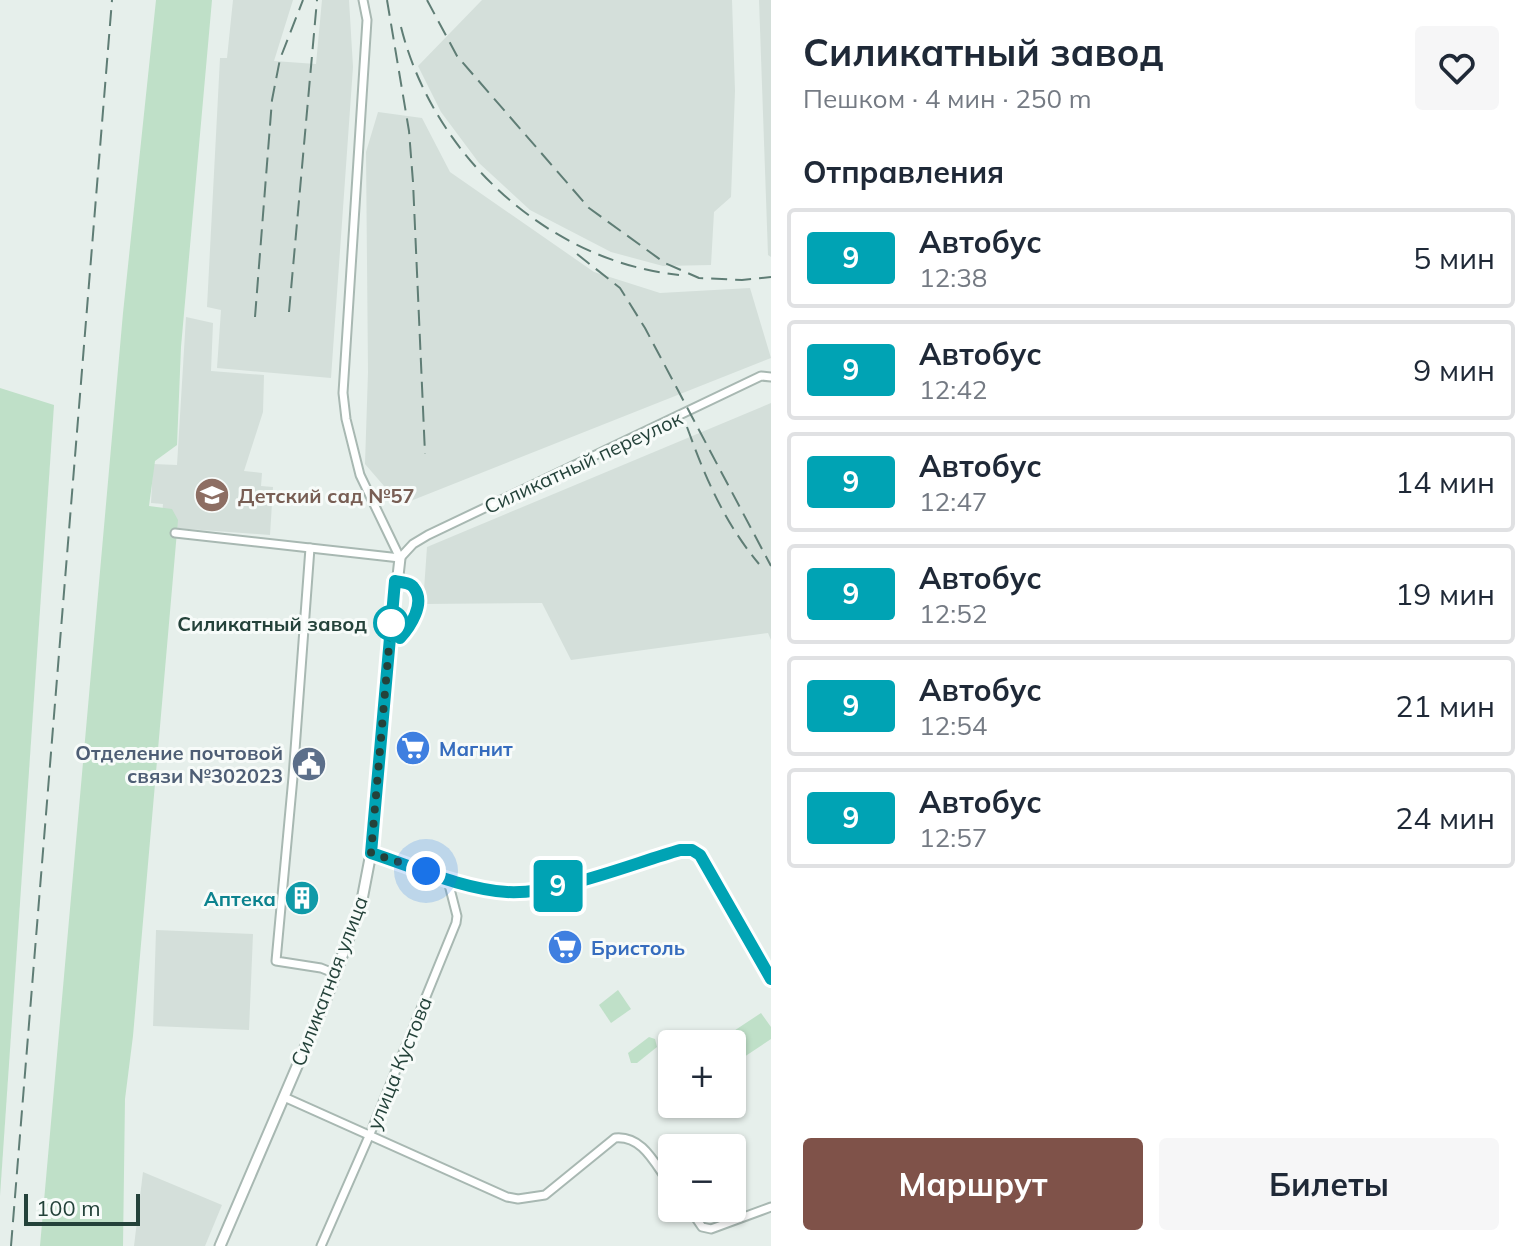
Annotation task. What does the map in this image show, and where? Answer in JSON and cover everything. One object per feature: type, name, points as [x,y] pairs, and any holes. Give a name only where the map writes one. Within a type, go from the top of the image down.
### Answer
[{"type":"street","points":[[363,0],[367,20],[343,393],[360,475],[400,558]]},
{"type":"street","name":"Силикатный переулок","points":[[400,558],[413,544],[428,535],[761,376],[771,377]]},
{"type":"street","points":[[175,533],[400,558]]},
{"type":"street","points":[[310,548],[276,961],[321,968],[336,974]]},
{"type":"street","name":"Силикатная улица","points":[[220,1246],[336,974],[361,905],[371,853],[395,581],[400,558]]},
{"type":"street","points":[[371,853],[485,889],[535,891],[680,850],[692,850],[700,855],[771,980]]},
{"type":"street","name":"улица Кустова","points":[[321,1246],[456,923],[447,877]]},
{"type":"street","points":[[284,1097],[507,1197],[518,1199],[545,1195],[615,1138],[632,1139],[658,1169]]},
{"type":"street","points":[[746,1216],[771,1207]]},
{"type":"street","points":[[699,1222],[702,1227],[711,1229],[730,1222]]},
{"type":"shaded area","points":[[233,0],[293,0],[274,61],[316,64],[322,0],[349,0],[353,67],[331,378],[217,368],[221,310],[207,307],[220,58],[227,58]]},
{"type":"shaded area","points":[[482,0],[732,0],[735,91],[731,197],[714,212],[711,265],[663,266],[611,252],[530,210],[479,163],[441,112],[418,66]]},
{"type":"shaded area","points":[[759,0],[771,0],[771,257],[768,255]]},
{"type":"shaded area","points":[[378,112],[422,118],[450,172],[594,272],[660,293],[750,288],[771,358],[408,502],[384,486],[365,464],[368,372],[366,152]]},
{"type":"shaded area","points":[[186,317],[213,323],[211,371],[264,375],[263,412],[244,471],[262,473],[261,486],[273,487],[270,535],[161,527],[163,504],[151,503],[153,464],[177,465]]},
{"type":"shaded area","points":[[771,403],[771,640],[768,633],[571,660],[542,603],[423,604],[427,547]]},
{"type":"shaded area","points":[[156,930],[253,934],[249,1030],[153,1026]]},
{"type":"shaded area","points":[[143,1172],[222,1205],[205,1246],[134,1246]]},
{"type":"green space","points":[[156,0],[212,0],[181,347],[177,445],[155,461],[149,506],[172,509],[178,520],[125,1099],[123,1246],[40,1246],[123,313]]},
{"type":"green space","points":[[0,388],[54,405],[0,1196]]},
{"type":"green space","points":[[618,990],[631,1009],[611,1023],[599,1005]]},
{"type":"green space","points":[[761,1013],[771,1027],[771,1039],[746,1056],[746,1030],[735,1030]]},
{"type":"green space","points":[[649,1037],[655,1039],[657,1047],[637,1063],[631,1063],[628,1053]]},
{"type":"railway","points":[[11,1246],[112,0]]},
{"type":"railway","points":[[255,317],[272,100],[280,59],[303,0]]},
{"type":"railway","points":[[289,312],[317,0]]},
{"type":"railway","points":[[387,0],[409,131],[425,454]]},
{"type":"railway","points":[[427,0],[457,56],[589,208],[665,263],[699,278],[742,280],[771,277]]},
{"type":"railway","points":[[401,27],[417,74],[439,118],[468,158],[502,194],[541,224],[584,248],[630,266],[679,275]]},
{"type":"railway","points":[[577,254],[620,288],[645,328],[771,566]]},
{"type":"railway","points":[[687,427],[717,498],[759,564]]},
{"type":"bus line","name":"9","points":[[400,638],[416,613],[416,592],[411,585],[395,581],[371,853],[485,889],[508,892],[557,886],[680,850],[692,850],[700,855],[771,979]]},
{"type":"place","name":"Детский сад №57","points":[[212,495]]},
{"type":"place","name":"Силикатный завод","points":[[391,623]]},
{"type":"place","name":"Магнит","points":[[413,748]]},
{"type":"place","name":"Отделение почтовой связи №302023","points":[[309,764]]},
{"type":"place","name":"Аптека","points":[[302,898]]},
{"type":"place","name":"Бристоль","points":[[565,947]]},
{"type":"route","points":[[391,623],[371,853],[426,871]]}]
